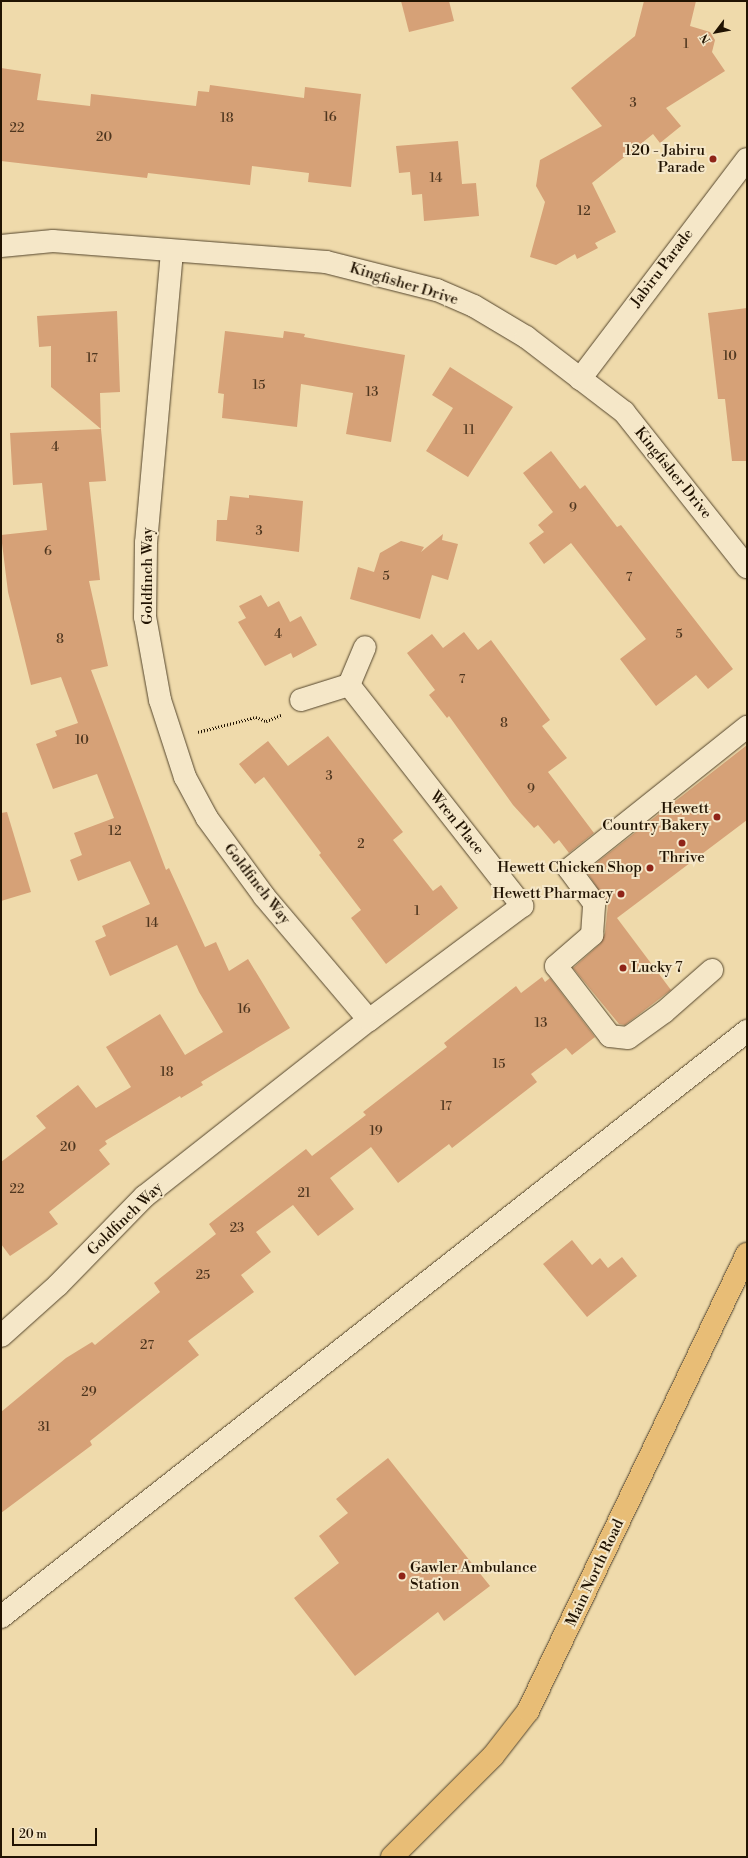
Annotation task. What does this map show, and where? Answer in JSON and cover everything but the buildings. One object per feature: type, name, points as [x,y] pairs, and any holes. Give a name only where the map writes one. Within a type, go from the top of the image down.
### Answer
[{"type":"main road","name":"Main North Road","points":[[392,1857],[493,1756],[528,1711],[747,1254]]},
{"type":"street","name":"Jabiru Parade","points":[[580,379],[747,159]]},
{"type":"street","name":"Kingfisher Drive","points":[[1,246],[53,241],[326,262],[437,290],[499,319],[624,412],[747,567]]},
{"type":"street","name":"Goldfinch Way","points":[[1,1336],[58,1285],[145,1196],[370,1020],[264,896],[207,818],[186,777],[160,700],[145,617],[146,543],[172,251]]},
{"type":"street","points":[[301,700],[349,685],[365,647]]},
{"type":"street","name":"Wren Place","points":[[349,685],[522,906],[370,1020]]},
{"type":"street","points":[[712,970],[664,1012],[628,1038],[610,1036],[556,966],[592,935],[594,903],[569,869],[747,727]]},
{"type":"street","points":[[1,1617],[747,1031]]},
{"type":"path","points":[[192,734],[256,717],[266,721],[290,713],[301,700]]},
{"type":"place","name":"120 - Jabiru Parade","points":[[713,159]]},
{"type":"place","name":"Hewett Country Bakery","points":[[717,817]]},
{"type":"place","name":"Thrive","points":[[682,843]]},
{"type":"place","name":"Hewett Chicken Shop","points":[[650,868]]},
{"type":"place","name":"Hewett Pharmacy","points":[[621,894]]},
{"type":"place","name":"Lucky 7","points":[[623,968]]},
{"type":"place","name":"Gawler Ambulance Station","points":[[402,1576]]}]
